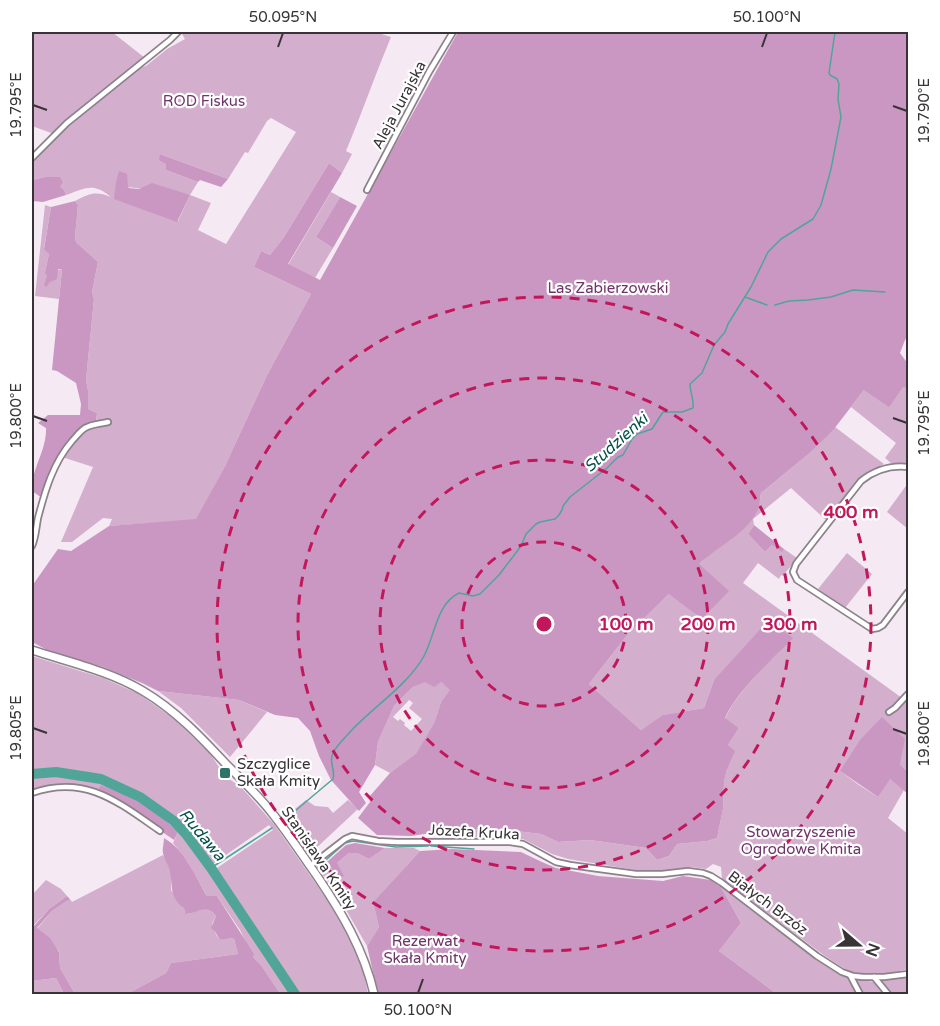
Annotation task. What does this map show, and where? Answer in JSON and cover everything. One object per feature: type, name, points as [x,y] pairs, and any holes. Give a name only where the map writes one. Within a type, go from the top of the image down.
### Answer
[{"type":"main road","name":"Stanisława Kmity","points":[[32,651],[112,676],[138,688],[168,708],[204,741],[282,825],[339,909],[366,963],[374,994]]},
{"type":"street","points":[[32,158],[67,123],[178,32]]},
{"type":"street","name":"Aleja Jurajska","points":[[367,190],[429,72],[453,32]]},
{"type":"street","points":[[32,546],[37,520],[54,468],[68,446],[84,428],[108,422]]},
{"type":"street","points":[[909,467],[886,468],[872,473],[861,481],[796,564],[793,573],[797,580],[872,628],[883,625],[909,592]]},
{"type":"street","points":[[889,712],[909,694]]},
{"type":"street","points":[[32,793],[45,788],[88,789],[108,796],[160,831]]},
{"type":"street","name":"Józefa Kruka","points":[[310,866],[352,836],[396,842],[510,842],[524,844],[556,862],[570,865],[636,874],[688,871],[713,877]]},
{"type":"street","name":"Białych Brzóz","points":[[713,877],[817,956],[850,975],[874,977],[909,974]]},
{"type":"street","points":[[850,975],[860,994]]},
{"type":"street","points":[[874,977],[888,994]]},
{"type":"green space","points":[[32,32],[112,32],[145,58],[71,116],[54,134],[32,126]]},
{"type":"green space","name":"ROD Fiskus","points":[[185,32],[375,32],[391,37],[346,151],[352,154],[342,173],[329,163],[284,237],[270,255],[261,251],[254,267],[311,294],[267,375],[225,466],[196,520],[109,526],[112,519],[103,518],[72,542],[61,542],[93,467],[62,457],[81,434],[96,427],[97,413],[88,409],[86,380],[94,299],[92,292],[98,262],[76,242],[78,205],[75,201],[93,194],[111,197],[94,188],[66,195],[60,186],[60,177],[32,180],[32,161],[52,140],[141,67],[146,66],[167,49],[185,39],[182,34]],"holes":[[[271,118],[296,132],[226,244],[198,230],[211,203],[190,195],[198,182],[166,170],[166,164],[160,154],[228,179]],[[128,187],[190,195],[178,221]]]},
{"type":"green space","name":"Las Zabierzowski","points":[[458,32],[908,32],[908,336],[900,353],[908,364],[908,389],[903,387],[889,407],[864,390],[834,429],[811,452],[761,493],[755,516],[741,532],[699,564],[729,591],[702,619],[669,594],[628,634],[589,684],[641,730],[663,715],[704,708],[714,680],[768,621],[793,638],[746,687],[725,718],[739,728],[728,745],[735,751],[724,782],[723,809],[717,838],[677,844],[669,856],[657,860],[646,848],[590,840],[558,842],[541,834],[501,829],[452,830],[411,836],[377,835],[358,818],[370,802],[369,797],[390,773],[416,754],[434,723],[441,702],[450,690],[441,682],[434,687],[425,682],[413,687],[394,706],[378,742],[375,765],[359,792],[366,803],[359,811],[331,780],[310,731],[298,718],[275,715],[239,700],[158,691],[103,667],[49,651],[32,642],[32,586],[58,549],[71,551],[109,526],[196,519],[225,466],[267,375],[311,294],[254,267],[261,251],[270,255],[284,237],[329,163],[342,173],[288,264],[320,280]]},
{"type":"green space","points":[[160,154],[228,179],[221,187],[200,180],[198,182],[166,170],[166,164],[159,160]]},
{"type":"green space","points":[[119,171],[127,174],[128,188],[139,189],[152,183],[190,195],[177,222],[114,199]]},
{"type":"green space","points":[[60,177],[63,183],[60,186],[66,195],[43,202],[32,201],[32,180]]},
{"type":"green space","points":[[331,192],[340,197],[316,237],[333,248],[315,278],[288,265]]},
{"type":"green space","points":[[340,197],[357,206],[333,248],[316,237]]},
{"type":"green space","points":[[75,201],[78,205],[76,242],[98,262],[92,292],[94,299],[86,380],[88,409],[97,413],[96,423],[83,427],[67,444],[42,498],[32,491],[34,475],[46,436],[46,428],[38,423],[48,415],[80,415],[81,404],[76,383],[52,370],[62,269],[58,269],[57,279],[46,287],[44,285],[49,254],[44,249],[51,207]]},
{"type":"green space","points":[[45,205],[51,207],[44,248],[49,254],[45,272],[62,269],[59,299],[35,296]]},
{"type":"green space","points":[[903,387],[908,389],[908,465],[891,463],[885,458],[896,443],[851,407],[864,390]]},
{"type":"green space","name":"Stowarzyszenie Ogrodowe Kmita","points":[[835,427],[884,464],[859,480],[827,521],[791,488],[753,519],[754,525],[748,534],[765,552],[772,545],[782,551],[784,549],[797,558],[779,579],[758,563],[743,583],[902,698],[893,707],[887,709],[886,714],[892,713],[908,697],[908,772],[900,764],[840,771],[878,797],[889,778],[904,790],[888,818],[908,834],[908,969],[887,974],[848,971],[722,879],[721,867],[713,864],[706,869],[692,867],[665,871],[635,870],[568,859],[552,854],[523,839],[428,834],[452,830],[501,829],[541,834],[558,842],[590,840],[646,848],[657,860],[669,856],[677,844],[717,838],[723,809],[728,745],[739,728],[725,719],[730,708],[746,687],[792,638],[714,680],[704,708],[664,715],[641,730],[589,684],[628,634],[670,593],[702,619],[728,591],[698,565],[730,540],[759,506],[761,493],[811,452]]},
{"type":"green space","points":[[908,483],[908,529],[887,512]]},
{"type":"green space","points":[[754,525],[784,549],[782,552],[772,545],[765,552],[748,534]]},
{"type":"green space","points":[[847,553],[872,574],[845,608],[818,589]]},
{"type":"green space","points":[[32,656],[103,678],[139,694],[173,718],[211,755],[225,776],[242,788],[274,824],[341,923],[364,974],[368,994],[280,994],[253,957],[240,930],[217,896],[207,896],[187,861],[173,843],[178,832],[100,785],[98,790],[65,786],[32,789]],"holes":[[[269,825],[273,830],[217,868],[213,864]]]},
{"type":"green space","points":[[425,681],[441,682],[451,690],[441,702],[434,723],[416,755],[390,773],[375,765],[378,742],[394,706],[413,687]],"holes":[[[409,700],[413,703],[409,708],[422,719],[411,731],[400,719],[398,721],[393,717]]]},
{"type":"green space","points":[[158,691],[239,700],[267,712],[230,757],[181,708]]},
{"type":"green space","points":[[882,717],[905,739],[900,764],[908,772],[908,794],[890,779],[878,797],[840,771],[860,740]]},
{"type":"green space","points":[[100,785],[152,809],[178,832],[174,840],[98,790]]},
{"type":"green space","points":[[306,800],[315,806],[328,807],[333,813],[348,800],[358,809],[313,851],[284,818]]},
{"type":"green space","points":[[164,838],[184,856],[207,896],[217,896],[254,954],[253,957],[280,994],[127,994],[166,973],[171,963],[238,954],[234,939],[222,940],[211,928],[216,916],[212,912],[205,909],[185,914],[184,908],[176,900],[163,853]]},
{"type":"green space","points":[[355,843],[385,848],[369,859],[357,853],[349,853],[337,863],[344,876],[337,879],[328,861],[346,845]]},
{"type":"green space","points":[[385,848],[414,848],[420,851],[373,902],[379,927],[367,946],[338,896],[318,868],[328,861],[337,878],[337,863],[349,853],[357,853],[369,859]]},
{"type":"green space","name":"Rezerwat Skała Kmity","points":[[452,849],[521,852],[556,868],[598,876],[663,881],[683,876],[711,880],[721,887],[741,923],[719,951],[777,994],[378,994],[367,946],[379,927],[373,902],[420,851]]},
{"type":"green space","points":[[163,855],[171,872],[171,890],[184,908],[185,914],[201,909],[208,909],[212,912],[216,916],[212,924],[216,935],[222,939],[234,939],[238,954],[171,963],[166,973],[127,994],[75,994],[60,968],[59,951],[37,929],[52,911],[70,899],[72,902]]},
{"type":"green space","points":[[46,880],[61,889],[67,896],[49,909],[33,926],[32,895]]},
{"type":"green space","points":[[721,887],[825,965],[849,976],[877,982],[887,994],[777,994],[719,951],[741,923]]},
{"type":"green space","points":[[67,896],[70,899],[52,911],[37,928],[50,938],[59,952],[60,968],[75,994],[64,994],[56,978],[32,981],[32,925],[34,926],[49,909]]},
{"type":"green space","points":[[905,976],[908,980],[908,994],[891,994],[881,981]]},
{"type":"green space","points":[[56,978],[64,994],[32,994],[32,981]]},
{"type":"waterway","name":"Studzienki","points":[[289,816],[333,779],[331,760],[336,747],[417,667],[428,648],[441,612],[451,598],[459,593],[473,596],[480,594],[499,575],[521,546],[526,534],[536,524],[555,519],[570,497],[623,455],[637,434],[652,429],[663,412],[682,412],[693,408],[690,384],[702,373],[714,345],[725,332],[768,252],[781,239],[813,219],[821,205],[841,117],[838,99],[839,84],[837,79],[829,73],[835,32]]},
{"type":"waterway","points":[[775,305],[789,301],[831,297],[853,290],[885,292]]},
{"type":"waterway","points":[[745,297],[767,305]]},
{"type":"waterway","name":"Rudawa","points":[[32,774],[56,772],[101,779],[140,797],[174,821],[211,868],[295,994]]},
{"type":"waterway","name":"Studzienki","points":[[211,868],[272,828]]},
{"type":"waterway","points":[[318,867],[345,843],[353,841],[396,847],[428,846]]},
{"type":"waterway","points":[[431,846],[474,849]]},
{"type":"place","name":"Szczyglice Skała Kmity","points":[[225,773]]}]
